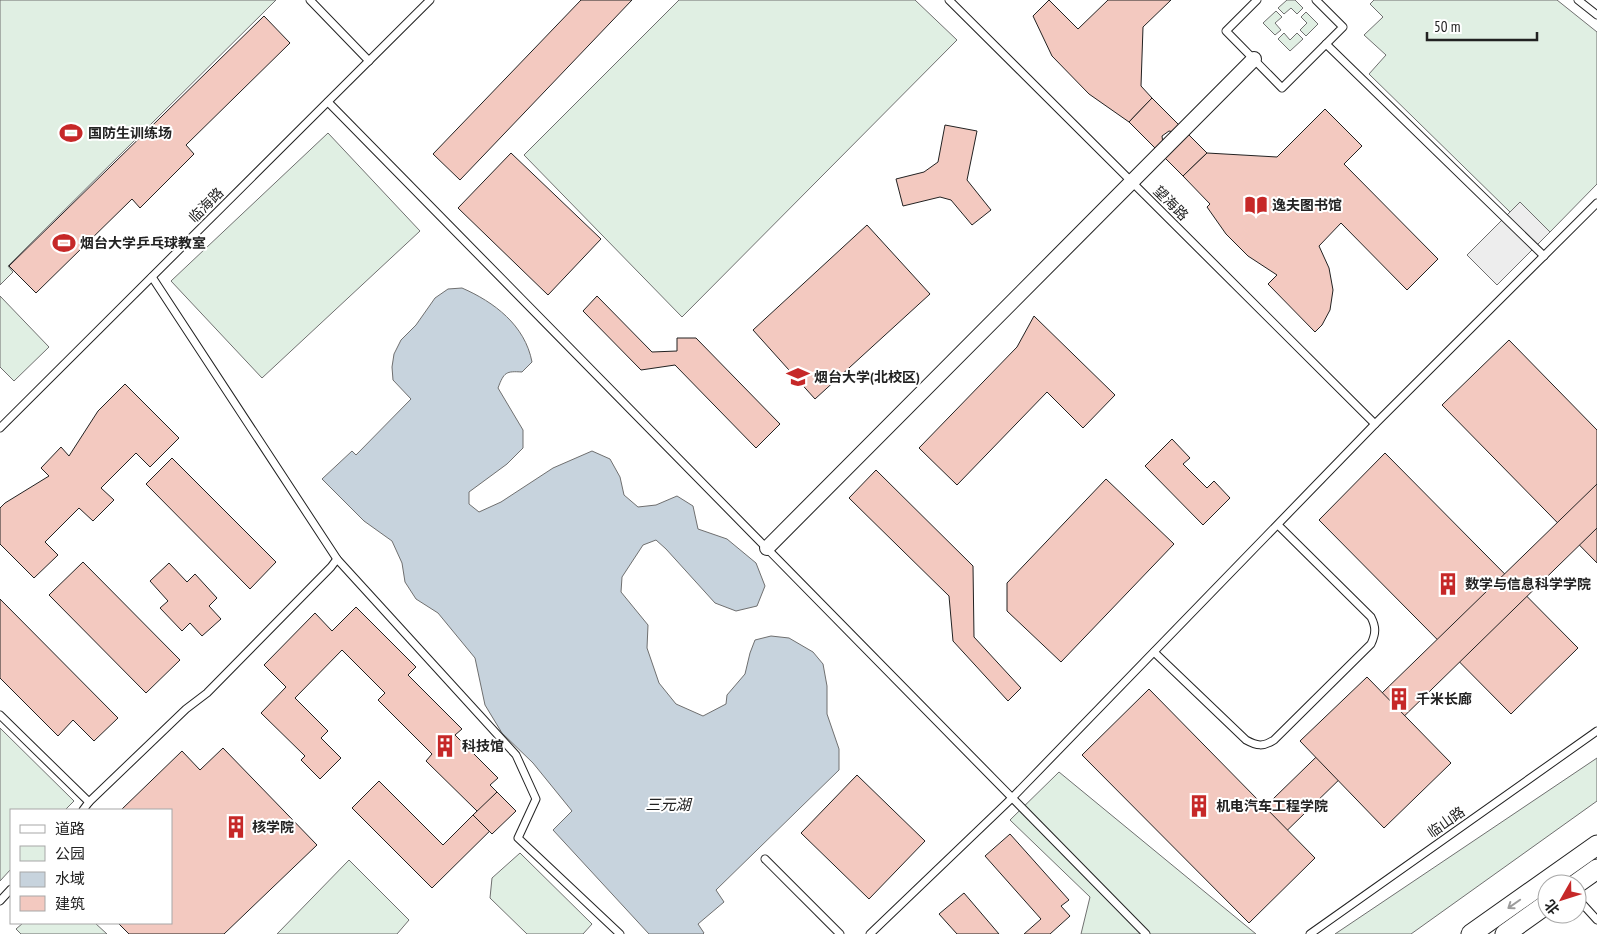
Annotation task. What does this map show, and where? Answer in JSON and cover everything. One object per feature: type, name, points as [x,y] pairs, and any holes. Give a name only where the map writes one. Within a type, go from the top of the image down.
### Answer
[{"type":"main road","points":[[1471,934],[1597,845]]},
{"type":"main road","points":[[1505,934],[1537,911]]},
{"type":"street","points":[[767,548],[1254,60]]},
{"type":"lane","points":[[310,0],[369,61]]},
{"type":"lane","name":"临海路","points":[[0,428],[430,0]]},
{"type":"lane","name":"望海路","points":[[949,0],[1375,424]]},
{"type":"lane","points":[[1257,0],[1226,31],[1282,88],[1343,27],[1316,0]]},
{"type":"lane","points":[[1578,0],[1597,15]]},
{"type":"lane","points":[[1326,44],[1544,256]]},
{"type":"lane","points":[[328,102],[1146,934]]},
{"type":"lane","points":[[870,934],[1012,798],[1375,424],[1597,203]]},
{"type":"lane","points":[[152,277],[337,559],[516,755],[536,799],[518,838],[620,934]]},
{"type":"lane","points":[[1154,652],[1246,740],[1255,746],[1266,745],[1274,740],[1371,644],[1376,626],[1371,616],[1278,525]]},
{"type":"lane","points":[[84,809],[186,709],[207,693],[337,559]]},
{"type":"lane","points":[[0,715],[89,802]]},
{"type":"lane","name":"临山路","points":[[1310,934],[1597,731]]},
{"type":"lane","points":[[765,859],[840,934]]},
{"type":"lane","points":[[0,901],[10,891]]},
{"type":"lane","points":[[1587,909],[1597,920]]},
{"type":"green space","name":"国防生训练场","points":[[0,0],[276,0],[8,266],[13,272],[0,285]]},
{"type":"green space","points":[[679,0],[915,0],[957,40],[682,317],[524,155]]},
{"type":"green space","points":[[1287,0],[1295,0],[1303,8],[1297,14],[1291,8],[1284,14],[1278,8]]},
{"type":"green space","points":[[1374,0],[1557,0],[1597,32],[1597,184],[1550,232],[1520,202],[1510,212],[1369,74],[1386,55],[1364,35],[1383,17],[1370,4]]},
{"type":"green space","points":[[1276,11],[1282,17],[1275,23],[1281,30],[1275,35],[1263,23]]},
{"type":"green space","points":[[1306,12],[1318,24],[1306,36],[1300,30],[1307,23],[1301,17]]},
{"type":"green space","points":[[1284,33],[1290,40],[1297,33],[1303,39],[1290,51],[1278,39]]},
{"type":"green space","points":[[328,133],[420,231],[262,378],[171,281]]},
{"type":"green space","points":[[0,296],[49,347],[14,381],[0,367]]},
{"type":"green space","points":[[0,728],[74,801],[66,809],[10,809],[10,870],[0,881]]},
{"type":"green space","points":[[1597,758],[1597,801],[1411,934],[1335,934]]},
{"type":"green space","points":[[1059,772],[1256,934],[1081,934],[1090,897],[1010,820]]},
{"type":"green space","points":[[520,853],[592,924],[583,934],[527,934],[490,898],[492,878]]},
{"type":"green space","points":[[349,860],[409,920],[397,934],[277,934]]},
{"type":"green space","points":[[22,924],[96,924],[107,934],[21,934],[16,929]]},
{"type":"shaded area","points":[[1520,202],[1550,232],[1497,285],[1467,255]]},
{"type":"water","name":"三元湖","points":[[462,288],[485,300],[506,316],[523,337],[532,362],[522,372],[509,372],[506,374],[498,388],[523,430],[523,448],[507,464],[469,492],[469,504],[479,512],[501,502],[553,468],[592,451],[610,459],[620,477],[624,495],[638,507],[656,505],[677,496],[693,506],[698,529],[727,539],[756,563],[765,586],[757,606],[736,611],[715,603],[656,540],[643,545],[622,577],[621,592],[648,625],[647,648],[659,683],[676,704],[703,716],[726,704],[727,695],[745,674],[755,640],[771,636],[789,638],[813,652],[823,664],[827,686],[827,714],[839,749],[839,770],[716,890],[724,902],[698,924],[703,934],[649,934],[553,830],[572,811],[533,763],[502,733],[485,705],[475,658],[438,613],[416,599],[405,582],[402,563],[392,541],[364,521],[322,479],[352,451],[356,455],[411,399],[393,380],[394,354],[401,340],[416,325],[435,298],[448,289]]},
{"type":"building","points":[[581,0],[632,0],[460,180],[433,154]]},
{"type":"building","points":[[1049,0],[1078,29],[1108,0],[1171,0],[1143,27],[1141,86],[1152,98],[1129,122],[1089,94],[1052,56],[1033,16]]},
{"type":"building","points":[[264,16],[290,43],[186,145],[194,154],[140,208],[132,199],[36,293],[9,266]]},
{"type":"building","points":[[1152,98],[1207,153],[1183,176],[1129,122]],"holes":[[[1169,131],[1174,132],[1163,144],[1162,136]]]},
{"type":"building","points":[[1325,109],[1362,146],[1344,164],[1438,259],[1407,290],[1341,223],[1319,246],[1329,268],[1333,290],[1330,310],[1322,325],[1315,332],[1268,284],[1277,275],[1248,256],[1226,234],[1207,207],[1210,204],[1183,176],[1207,153],[1277,157]]},
{"type":"building","points":[[945,125],[977,131],[967,180],[991,210],[972,225],[951,200],[940,197],[903,206],[896,179],[924,172],[938,162]]},
{"type":"building","points":[[511,153],[601,239],[548,295],[458,208]]},
{"type":"building","points":[[867,225],[930,294],[815,399],[753,330]]},
{"type":"building","points":[[597,296],[652,352],[677,351],[677,338],[696,338],[780,424],[756,448],[675,365],[641,370],[583,311]]},
{"type":"building","points":[[1034,316],[1115,395],[1083,428],[1047,392],[957,485],[919,448],[1017,347]]},
{"type":"building","points":[[1509,340],[1597,430],[1597,563],[1442,405]]},
{"type":"building","points":[[125,384],[179,438],[150,467],[136,453],[101,488],[114,500],[93,521],[79,508],[45,542],[58,555],[34,578],[0,544],[0,508],[49,476],[41,468],[61,447],[69,456],[98,411]]},
{"type":"building","points":[[1172,439],[1190,458],[1183,464],[1207,488],[1214,481],[1230,498],[1203,525],[1145,466]]},
{"type":"building","name":"数学与信息科学学院","points":[[1385,453],[1578,648],[1511,714],[1319,520]]},
{"type":"building","points":[[172,458],[276,562],[250,589],[146,484]]},
{"type":"building","points":[[876,470],[973,566],[974,637],[1021,688],[1008,701],[953,641],[949,596],[849,498]]},
{"type":"building","points":[[1106,479],[1174,544],[1061,662],[1007,611],[1007,583]]},
{"type":"building","name":"千米长廊","points":[[1597,484],[1597,528],[1224,892],[1201,869]]},
{"type":"building","points":[[83,562],[180,660],[146,693],[49,595]]},
{"type":"building","points":[[169,563],[187,582],[195,574],[217,598],[209,606],[221,619],[202,636],[190,623],[182,631],[160,608],[168,601],[150,581]]},
{"type":"building","points":[[0,599],[118,718],[94,741],[73,720],[58,736],[0,678]]},
{"type":"building","name":"科技馆","points":[[356,607],[416,667],[408,675],[462,729],[455,735],[498,778],[490,785],[497,792],[491,798],[507,814],[432,888],[352,808],[379,781],[443,845],[477,811],[426,761],[432,754],[378,700],[385,693],[342,650],[295,698],[328,731],[321,738],[341,758],[320,779],[301,760],[305,756],[261,713],[286,687],[264,665],[315,613],[332,631]]},
{"type":"building","points":[[1367,677],[1451,763],[1384,828],[1300,741]]},
{"type":"building","name":"机电汽车工程学院","points":[[1149,689],[1315,858],[1249,923],[1082,755]]},
{"type":"building","name":"核学院","points":[[223,748],[317,845],[224,934],[129,934],[119,924],[172,924],[172,809],[122,809],[182,751],[200,770]]},
{"type":"building","points":[[857,775],[925,841],[869,899],[801,833]]},
{"type":"building","points":[[497,792],[516,811],[492,834],[473,815]]},
{"type":"building","points":[[1010,834],[1069,900],[1061,906],[1070,916],[1050,934],[1024,934],[1041,919],[985,856]]},
{"type":"building","points":[[964,893],[999,934],[957,934],[939,914]]},
{"type":"place","name":"国防生训练场","points":[[71,133]]},
{"type":"place","name":"逸夫图书馆","points":[[1256,205]]},
{"type":"place","name":"烟台大学乒乓球教室","points":[[64,243]]},
{"type":"place","name":"烟台大学(北校区)","points":[[798,377]]},
{"type":"place","name":"数学与信息科学学院","points":[[1448,584]]},
{"type":"place","name":"千米长廊","points":[[1399,699]]},
{"type":"place","name":"科技馆","points":[[445,746]]},
{"type":"place","name":"机电汽车工程学院","points":[[1199,806]]},
{"type":"place","name":"核学院","points":[[236,827]]}]
